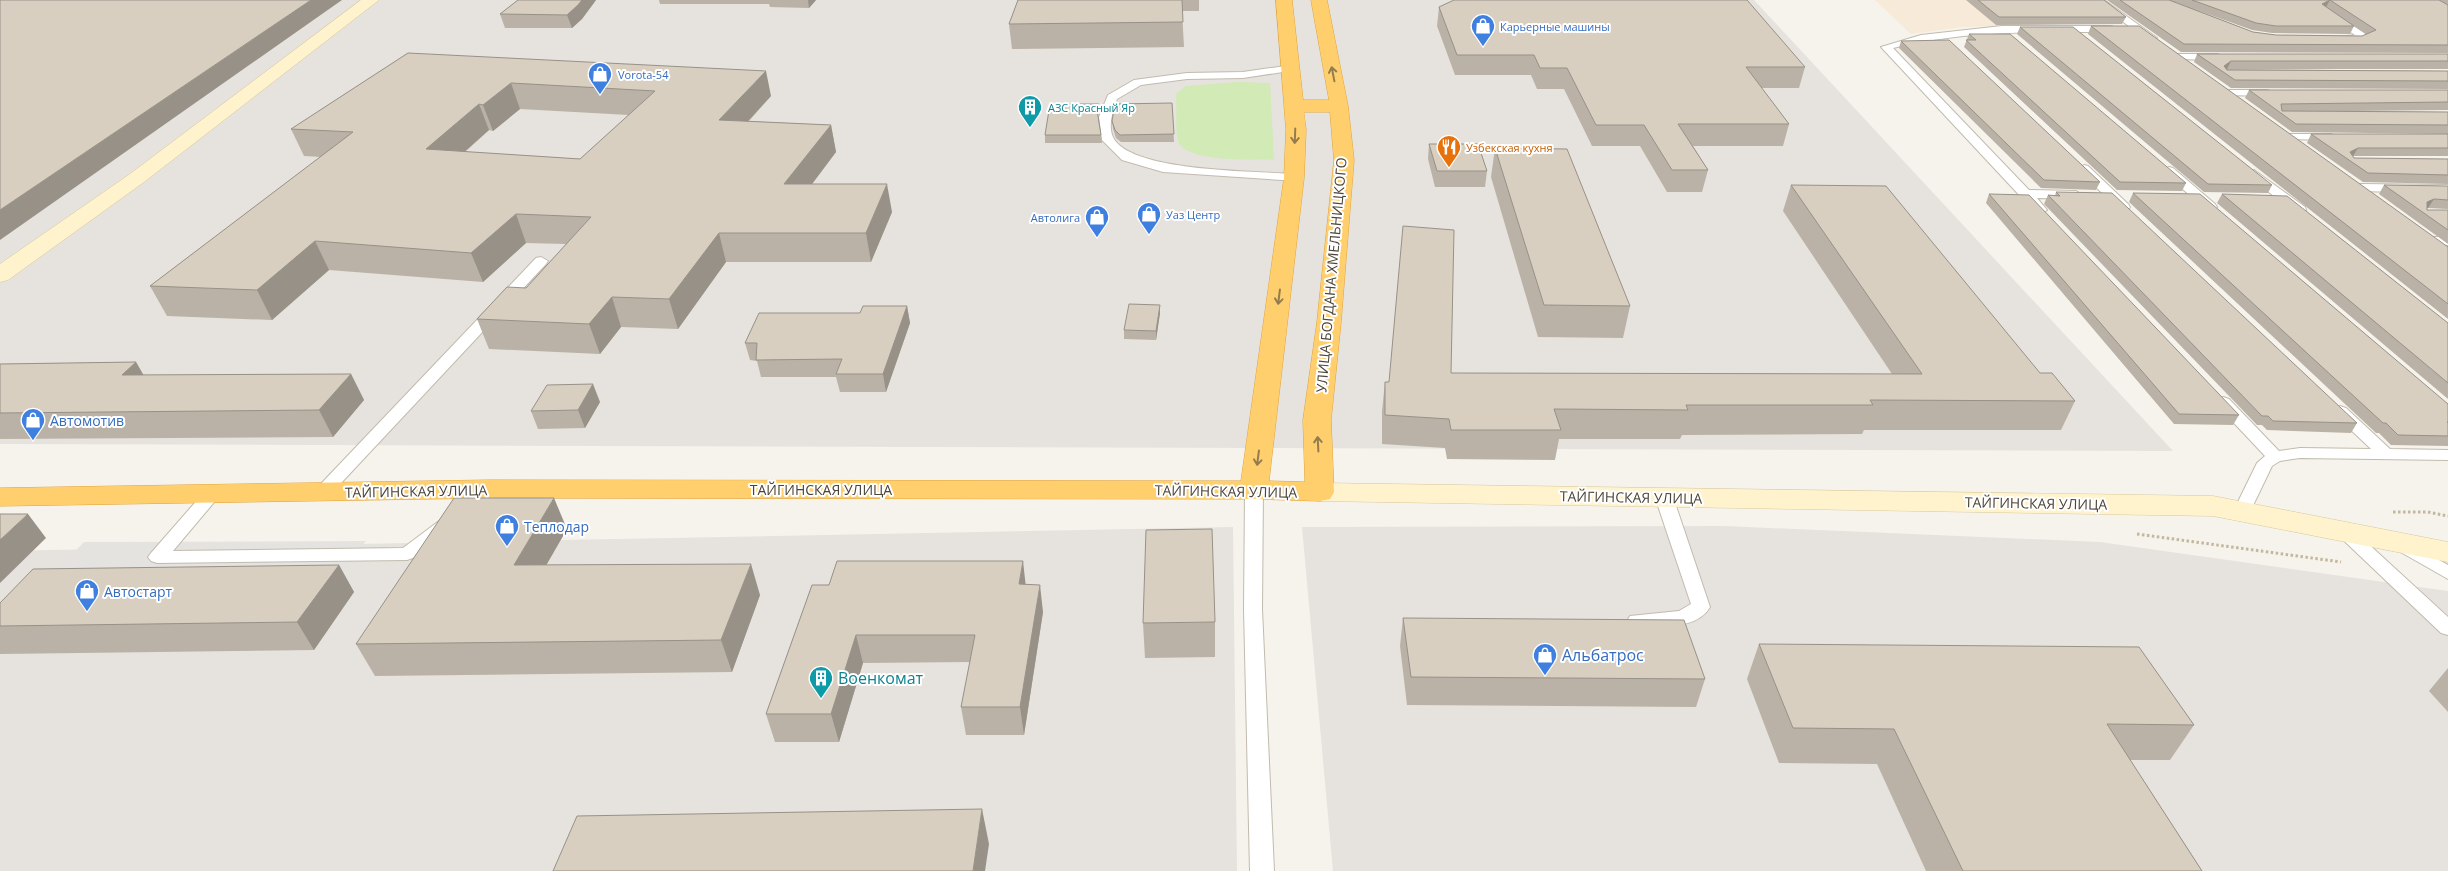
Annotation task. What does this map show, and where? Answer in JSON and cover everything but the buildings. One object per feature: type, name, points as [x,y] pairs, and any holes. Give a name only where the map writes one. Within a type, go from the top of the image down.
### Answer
[{"type":"highway","points":[[1254,490],[1294,178],[1292,68],[1284,0]]},
{"type":"highway","name":"УЛИЦА БОГДАНА ХМЕЛЬНИЦКОГО","points":[[1318,0],[1339,106],[1344,160],[1329,322],[1317,420],[1320,492]]},
{"type":"highway","points":[[1294,106],[1339,106]]},
{"type":"highway","name":"ТАЙГИНСКАЯ УЛИЦА","points":[[0,497],[490,489],[1254,490],[1320,492]]},
{"type":"main road","points":[[0,275],[137,178],[371,0]]},
{"type":"main road","name":"ТАЙГИНСКАЯ УЛИЦА","points":[[1320,492],[2213,506],[2448,552]]},
{"type":"lane","points":[[2098,0],[2192,67]]},
{"type":"lane","points":[[2325,12],[2365,36],[2329,38]]},
{"type":"lane","points":[[2052,222],[1886,46],[1921,38],[2002,29],[2139,29]]},
{"type":"lane","points":[[2002,29],[2017,42]]},
{"type":"lane","points":[[2073,29],[2088,41]]},
{"type":"lane","points":[[2170,51],[2226,57]]},
{"type":"lane","points":[[1292,68],[1243,75],[1187,76],[1138,82],[1112,97],[1105,117],[1108,140],[1126,157],[1163,168],[1294,178]]},
{"type":"lane","points":[[2244,104],[2225,91],[2278,93]]},
{"type":"lane","points":[[2286,135],[2339,138]]},
{"type":"lane","points":[[2286,135],[2305,149]]},
{"type":"lane","points":[[2076,162],[2134,216]]},
{"type":"lane","points":[[2161,165],[2222,216]]},
{"type":"lane","points":[[2248,168],[2309,217]]},
{"type":"lane","points":[[2376,200],[2356,186],[2448,188]]},
{"type":"lane","points":[[2026,194],[2132,196]]},
{"type":"lane","points":[[2180,197],[2218,198]]},
{"type":"lane","points":[[2267,198],[2286,199]]},
{"type":"lane","points":[[2448,241],[2428,238],[2448,252]]},
{"type":"lane","points":[[322,493],[541,261]]},
{"type":"lane","points":[[2214,393],[2275,456]]},
{"type":"lane","points":[[2328,400],[2386,454]]},
{"type":"lane","points":[[2242,512],[2265,463],[2275,456],[2300,453],[2448,455]]},
{"type":"lane","points":[[212,494],[157,556],[407,554],[490,489]]},
{"type":"lane","points":[[1254,490],[1253,609],[1262,871]]},
{"type":"lane","points":[[1618,621],[1682,618],[1701,607],[1664,498]]},
{"type":"lane","points":[[2345,532],[2448,628]]},
{"type":"lane","points":[[2395,542],[2448,573]]},
{"type":"shaded area","points":[[0,0],[1754,0],[2173,451],[0,444]]},
{"type":"shaded area","points":[[1875,0],[2060,0],[2069,24],[1963,27],[1911,34]]},
{"type":"shaded area","points":[[1724,526],[2100,542],[2448,591],[2448,871],[1333,871],[1302,527]]},
{"type":"shaded area","points":[[1233,527],[1237,871],[0,871],[0,551]]},
{"type":"shaded area","points":[[366,541],[344,568],[54,573],[84,542]]},
{"type":"green space","points":[[1236,82],[1270,83],[1274,160],[1206,156],[1183,148],[1178,141],[1176,94],[1186,86]]},
{"type":"place","name":"Карьерные машины","points":[[1483,47]]},
{"type":"place","name":"Vorota-54","points":[[600,95]]},
{"type":"place","name":"АЗС Красный Яр","points":[[1030,128]]},
{"type":"place","name":"Узбекская кухня","points":[[1449,168]]},
{"type":"place","name":"Уаз Центр","points":[[1149,235]]},
{"type":"place","name":"Автолига","points":[[1097,238]]},
{"type":"place","name":"Автомотив","points":[[33,441]]},
{"type":"place","name":"Теплодар","points":[[507,547]]},
{"type":"place","name":"Автостарт","points":[[87,612]]},
{"type":"place","name":"Альбатрос","points":[[1545,676]]},
{"type":"place","name":"Военкомат","points":[[821,699]]}]
